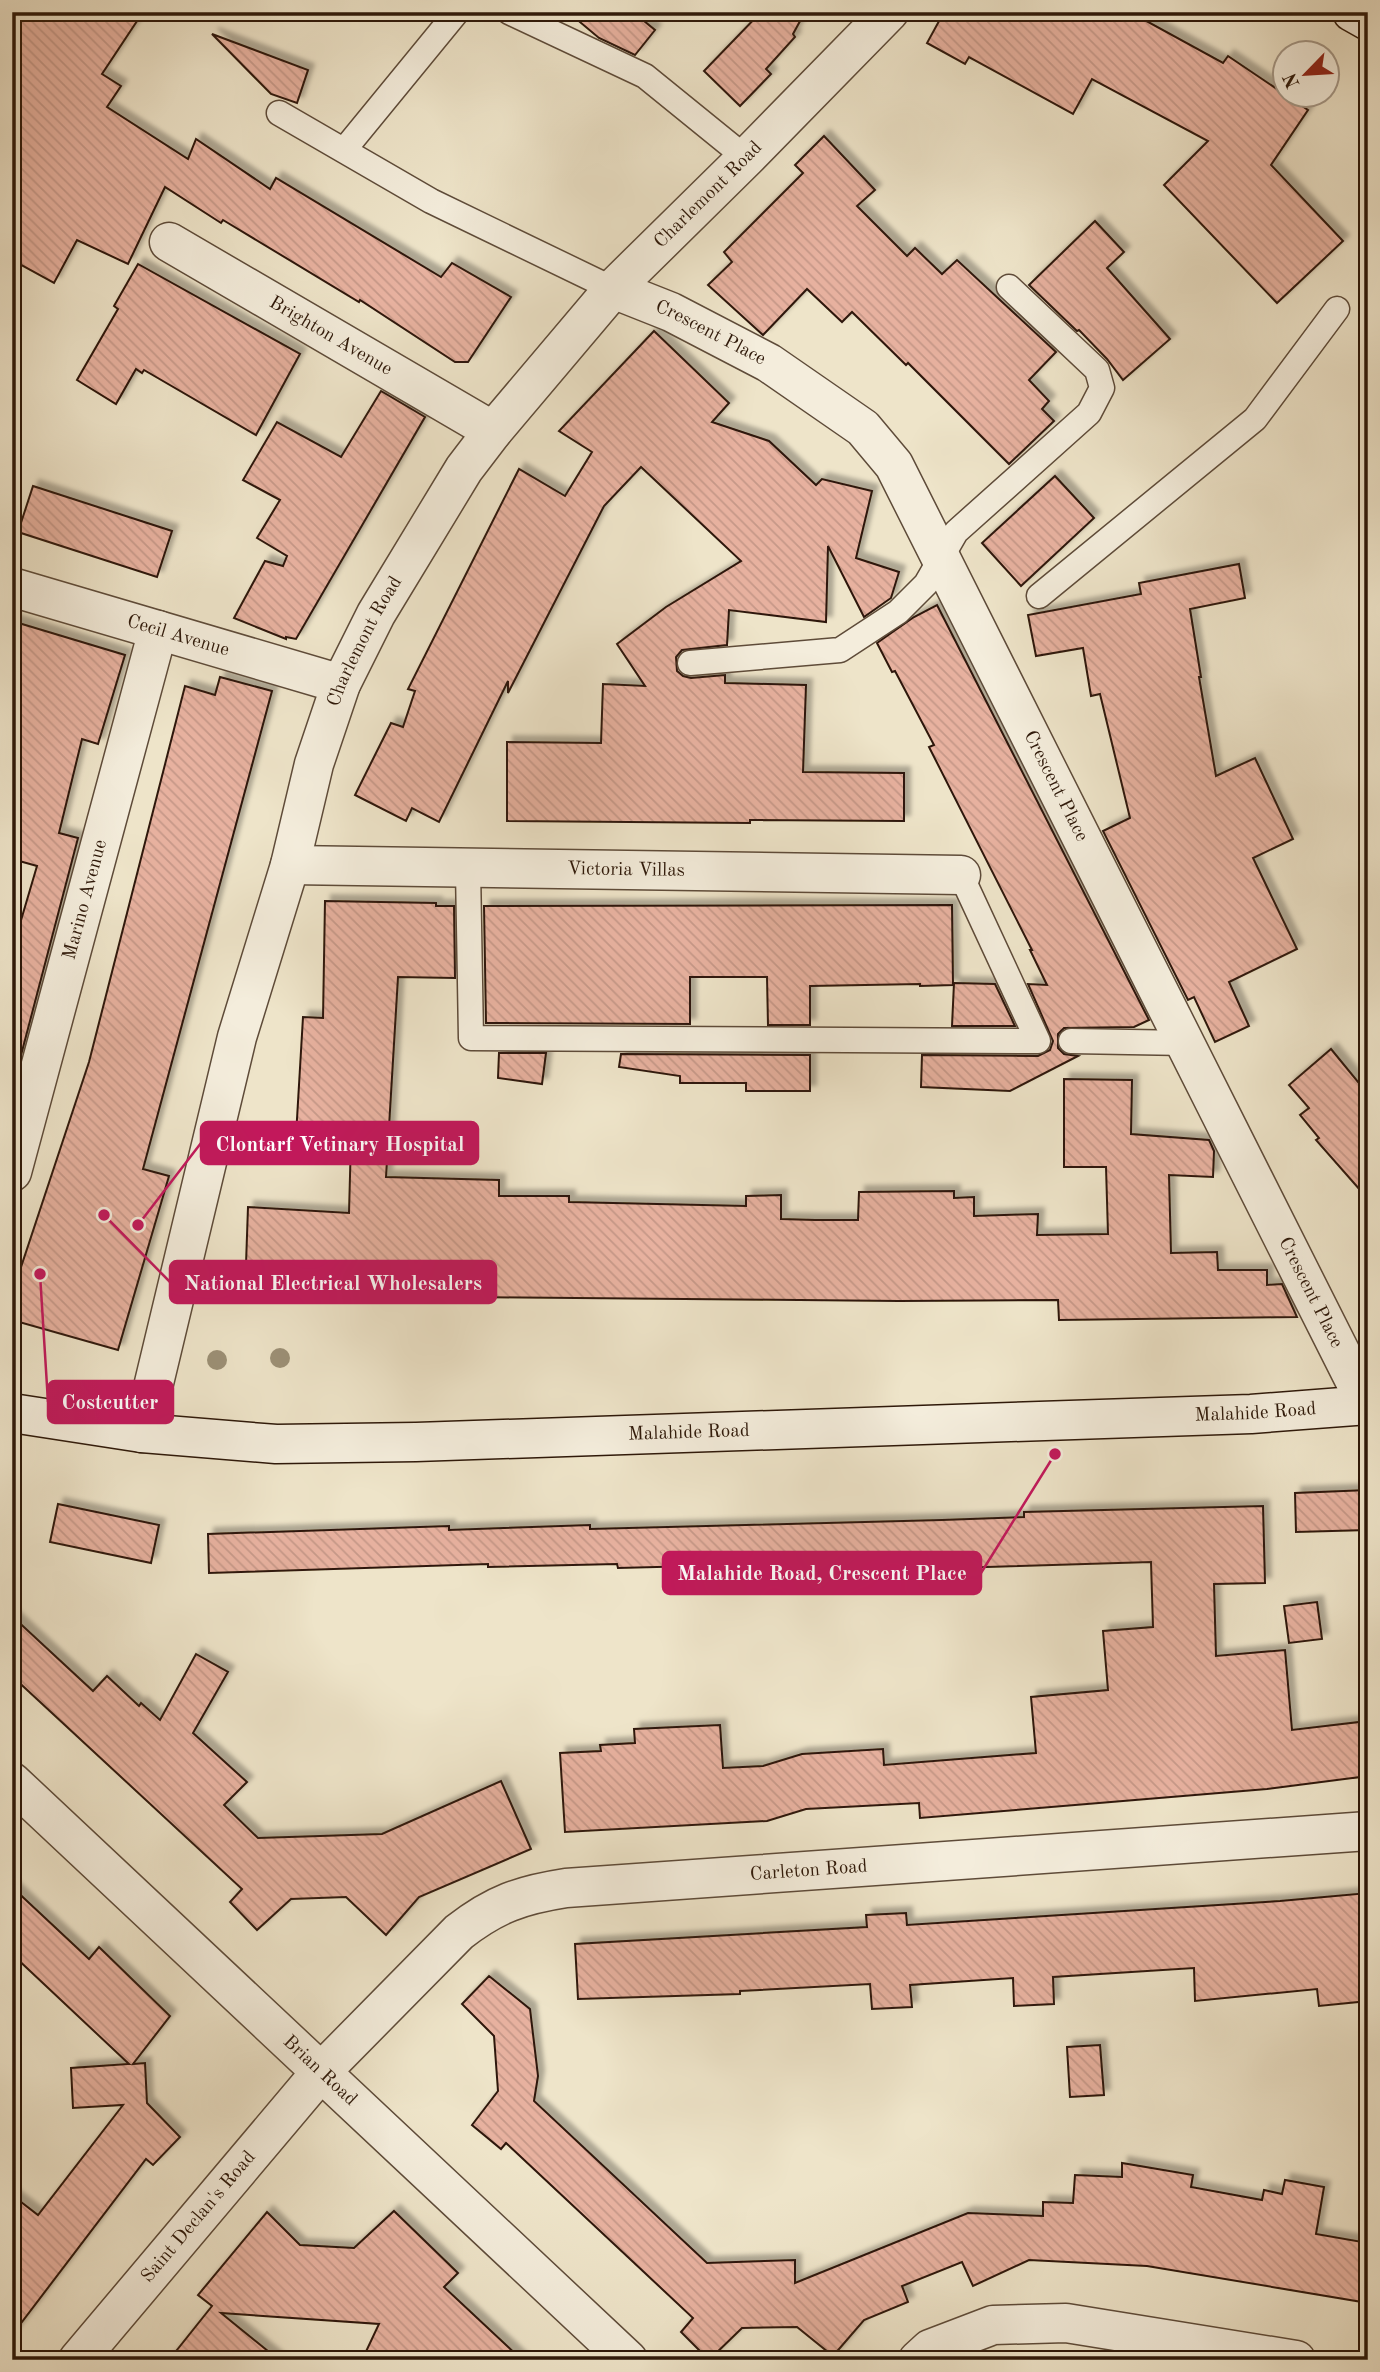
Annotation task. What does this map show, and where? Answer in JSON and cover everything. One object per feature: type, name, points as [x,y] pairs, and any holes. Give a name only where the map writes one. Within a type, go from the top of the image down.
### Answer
[{"type":"street","name":"Charlemont Road","points":[[142,1433],[237,1037],[290,865],[314,764],[341,684],[376,614],[464,469],[613,289],[889,12]]},
{"type":"street","points":[[1352,12],[1368,21]]},
{"type":"street","name":"Brighton Avenue","points":[[169,242],[493,431]]},
{"type":"street","name":"Crescent Place","points":[[613,289],[671,312],[769,363],[863,428],[894,466],[1367,1405]]},
{"type":"street","name":"Cecil Avenue","points":[[15,587],[341,684]]},
{"type":"street","name":"Marino Avenue","points":[[12,1171],[158,630]]},
{"type":"street","name":"Victoria Villas","points":[[290,865],[961,875]]},
{"type":"street","name":"Malahide Road","points":[[12,1413],[142,1433],[276,1444],[416,1442],[1251,1414],[1367,1405]]},
{"type":"street","name":"Brian Road","points":[[12,1782],[628,2360]]},
{"type":"street","name":"Carleton Road","points":[[320,2073],[459,1932],[497,1906],[531,1893],[579,1887],[1368,1831]]},
{"type":"street","name":"Saint Declan's Road","points":[[78,2360],[320,2073]]},
{"type":"street","points":[[918,2360],[930,2349],[993,2325],[1066,2323],[1296,2360]]},
{"type":"lane","points":[[344,150],[457,12]]},
{"type":"lane","points":[[509,12],[645,76],[746,158]]},
{"type":"lane","points":[[279,113],[431,201],[613,289]]},
{"type":"lane","points":[[690,663],[841,650],[898,612],[926,584],[956,532],[1089,413],[1102,388],[1097,370],[1009,287]]},
{"type":"lane","points":[[1039,596],[1255,419],[1337,309]]},
{"type":"lane","points":[[468,869],[471,1038],[1038,1041],[961,875]]},
{"type":"lane","points":[[1071,1041],[1186,1043]]},
{"type":"building","points":[[12,12],[143,12],[102,74],[121,86],[107,107],[188,159],[196,139],[270,189],[276,178],[441,277],[452,263],[511,297],[468,362],[455,362],[360,300],[359,302],[223,220],[221,223],[165,187],[128,264],[77,240],[54,283],[12,260]]},
{"type":"building","points":[[568,12],[633,12],[655,30],[635,55],[599,38]]},
{"type":"building","points":[[761,12],[805,12],[793,34],[795,37],[766,69],[771,74],[740,106],[704,71]]},
{"type":"building","points":[[944,12],[1130,12],[1223,63],[1228,56],[1272,86],[1272,108],[1308,110],[1271,165],[1343,241],[1277,303],[1164,185],[1208,141],[1092,79],[1073,114],[969,57],[965,64],[927,43]]},
{"type":"building","points":[[212,34],[308,70],[297,103],[271,94]]},
{"type":"building","points":[[824,136],[875,190],[857,206],[907,256],[915,248],[942,274],[957,260],[1056,352],[1029,380],[1049,401],[1042,409],[1054,421],[1009,464],[908,363],[906,365],[852,312],[842,322],[807,289],[763,335],[708,285],[732,262],[724,252],[803,173],[795,165]]},
{"type":"building","points":[[1095,221],[1124,252],[1107,268],[1170,339],[1123,380],[1079,330],[1029,285]]},
{"type":"building","points":[[138,264],[300,354],[256,435],[144,370],[142,373],[136,369],[116,404],[77,380],[118,309],[114,306]]},
{"type":"building","points":[[654,331],[729,403],[712,422],[769,441],[816,485],[822,479],[872,491],[856,558],[899,572],[891,598],[864,617],[828,546],[826,622],[729,610],[727,645],[682,650],[676,657],[677,671],[691,678],[725,675],[725,683],[806,685],[803,772],[904,773],[904,821],[507,821],[507,742],[601,743],[603,684],[645,686],[617,644],[666,607],[741,561],[641,467],[604,506],[508,693],[508,681],[439,822],[412,808],[406,821],[355,795],[391,723],[403,727],[415,691],[408,689],[519,469],[565,496],[592,452],[559,431]]},
{"type":"building","points":[[381,391],[425,417],[296,639],[286,639],[234,618],[265,561],[283,566],[287,556],[257,538],[280,500],[243,480],[277,422],[341,457]]},
{"type":"building","points":[[1055,476],[1094,518],[1021,586],[982,543]]},
{"type":"building","points":[[33,486],[172,531],[157,577],[18,532]]},
{"type":"building","points":[[1239,564],[1245,598],[1190,609],[1199,677],[1216,776],[1255,758],[1293,839],[1253,858],[1297,949],[1229,982],[1249,1026],[1215,1042],[1194,997],[1188,1000],[1103,831],[1130,818],[1100,694],[1091,696],[1083,648],[1036,656],[1028,615],[1141,594],[1139,583]]},
{"type":"building","points":[[937,605],[1149,1020],[1134,1027],[1064,1028],[1058,1034],[1058,1048],[1064,1054],[1078,1056],[1010,1091],[921,1087],[922,1055],[1038,1056],[1050,1050],[1053,1041],[1028,984],[1047,985],[1032,950],[929,747],[934,745],[877,643],[914,617]]},
{"type":"building","points":[[12,621],[125,655],[98,744],[82,739],[59,833],[78,838],[20,1059],[12,1058],[12,943],[14,944],[37,866],[12,859]]},
{"type":"building","points":[[220,677],[272,691],[143,1169],[169,1176],[118,1350],[12,1320],[12,1275],[18,1276],[89,1062],[185,686],[215,695]]},
{"type":"building","points":[[325,901],[436,903],[436,906],[454,906],[455,978],[398,977],[386,1177],[499,1180],[499,1196],[569,1196],[569,1202],[746,1206],[746,1196],[781,1195],[781,1219],[815,1220],[858,1220],[859,1192],[954,1191],[954,1198],[974,1197],[974,1216],[1038,1214],[1037,1235],[1108,1234],[1106,1167],[1064,1167],[1064,1079],[1132,1080],[1131,1134],[1209,1140],[1214,1151],[1213,1177],[1169,1175],[1171,1253],[1217,1252],[1218,1270],[1267,1270],[1267,1285],[1282,1284],[1297,1317],[1059,1320],[1058,1300],[469,1297],[469,1292],[319,1288],[319,1296],[245,1293],[248,1207],[349,1213],[351,1139],[296,1136],[303,1017],[323,1018]]},
{"type":"building","points":[[952,905],[953,985],[810,986],[810,1025],[768,1025],[767,977],[690,977],[690,1024],[486,1023],[484,906]]},
{"type":"building","points":[[954,983],[995,984],[1015,1026],[952,1026]]},
{"type":"building","points":[[1331,1049],[1368,1094],[1368,1199],[1316,1140],[1319,1138],[1300,1115],[1309,1108],[1289,1085]]},
{"type":"building","points":[[499,1053],[546,1053],[542,1084],[498,1078]]},
{"type":"building","points":[[621,1054],[810,1055],[810,1091],[746,1091],[746,1083],[680,1083],[680,1076],[619,1067]]},
{"type":"building","points":[[1368,1490],[1368,1530],[1296,1532],[1295,1493]]},
{"type":"building","points":[[58,1504],[159,1525],[151,1563],[50,1542]]},
{"type":"building","points":[[1263,1506],[1265,1583],[1214,1584],[1216,1656],[1285,1650],[1292,1730],[1368,1721],[1368,1776],[1267,1789],[920,1818],[919,1803],[806,1809],[767,1821],[565,1832],[560,1753],[601,1751],[600,1745],[635,1743],[634,1729],[720,1725],[723,1768],[763,1766],[802,1754],[883,1749],[884,1765],[1036,1753],[1031,1697],[1108,1690],[1103,1631],[1153,1627],[1151,1562],[892,1570],[892,1561],[618,1568],[617,1564],[488,1567],[488,1564],[209,1573],[208,1534],[449,1526],[449,1530],[590,1525],[590,1529],[942,1520],[1024,1517],[1024,1512]]},
{"type":"building","points":[[1317,1602],[1322,1639],[1289,1643],[1284,1606]]},
{"type":"building","points":[[12,1616],[93,1691],[107,1676],[139,1706],[141,1703],[160,1720],[196,1654],[228,1672],[193,1733],[247,1782],[224,1805],[258,1838],[382,1834],[501,1781],[531,1849],[419,1897],[386,1935],[346,1897],[291,1899],[257,1930],[230,1902],[242,1889],[12,1676]]},
{"type":"building","points":[[12,1887],[89,1959],[99,1947],[170,2016],[133,2064],[145,2063],[147,2103],[180,2137],[153,2165],[146,2159],[12,2335],[12,2195],[38,2215],[123,2105],[73,2108],[71,2068],[129,2064],[12,1954]]},
{"type":"building","points":[[1368,1893],[1368,2001],[1319,2006],[1317,1989],[1195,2001],[1194,1968],[1053,1977],[1054,2004],[1014,2006],[1013,1978],[910,1985],[912,2007],[872,2009],[870,1984],[740,1991],[740,1994],[578,1999],[575,1944],[867,1927],[866,1915],[906,1913],[907,1925]]},
{"type":"building","points":[[489,1976],[530,2009],[538,2076],[534,2101],[707,2263],[795,2260],[795,2283],[968,2213],[1043,2216],[1043,2202],[1073,2203],[1075,2175],[1122,2177],[1122,2163],[1193,2175],[1191,2187],[1262,2200],[1264,2190],[1282,2194],[1285,2180],[1324,2187],[1316,2234],[1368,2243],[1368,2303],[1147,2266],[1029,2260],[973,2286],[962,2262],[902,2286],[908,2302],[864,2320],[833,2356],[797,2327],[742,2328],[709,2360],[681,2332],[693,2318],[506,2143],[501,2149],[472,2125],[498,2091],[494,2036],[462,2004]]},
{"type":"building","points":[[1100,2045],[1104,2095],[1070,2097],[1067,2047]]},
{"type":"building","points":[[394,2211],[458,2273],[444,2287],[522,2360],[362,2360],[379,2324],[221,2313],[279,2360],[169,2360],[212,2306],[198,2295],[267,2212],[300,2245],[354,2248]]},
{"type":"place","name":"National Electrical Wholesalers","points":[[104,1215]]},
{"type":"place","name":"Clontarf Vetinary Hospital","points":[[138,1225]]},
{"type":"place","name":"Costcutter","points":[[40,1274]]},
{"type":"place","name":"Malahide Road, Crescent Place","points":[[1055,1454]]}]
